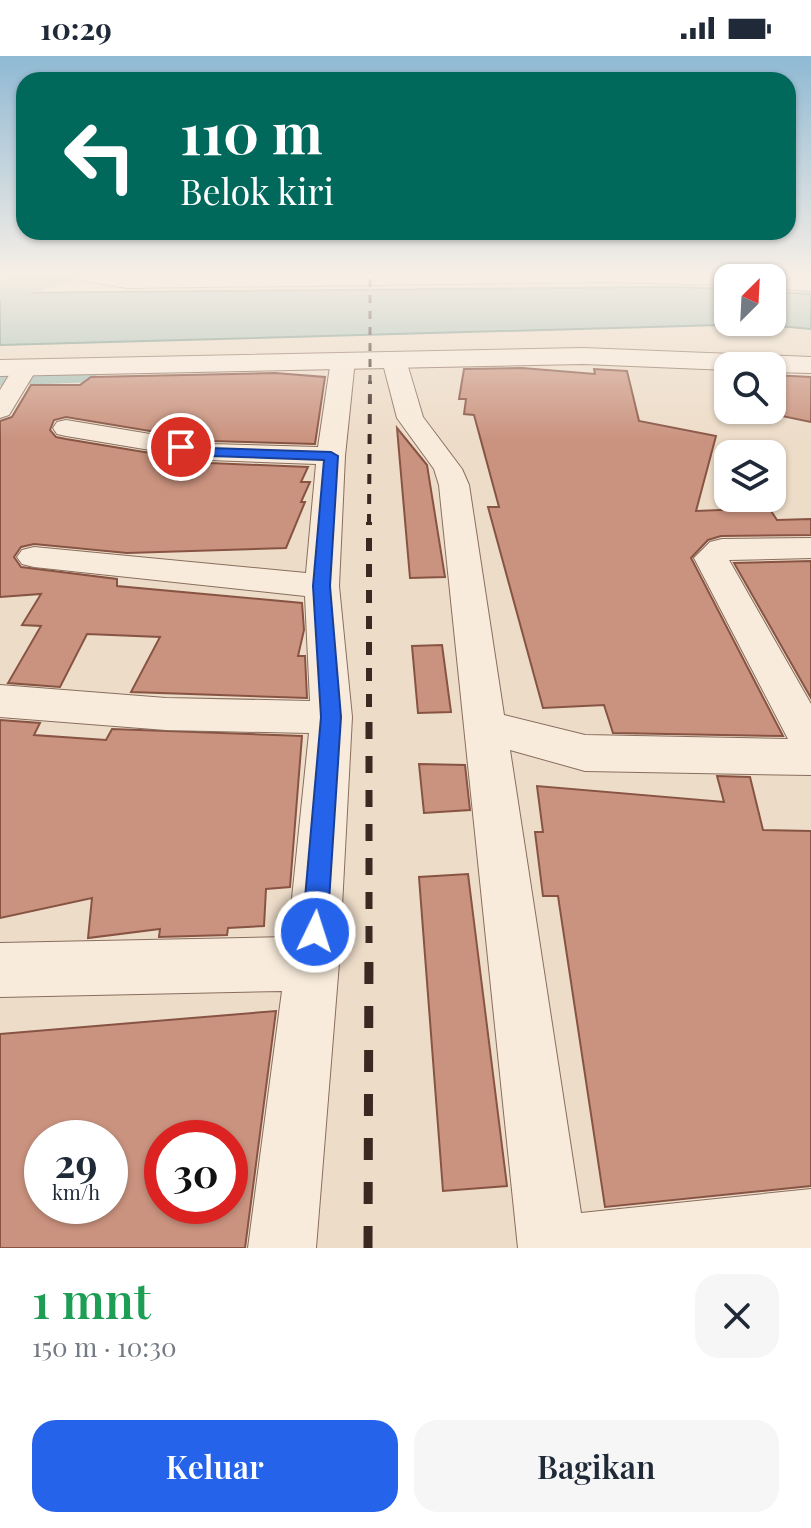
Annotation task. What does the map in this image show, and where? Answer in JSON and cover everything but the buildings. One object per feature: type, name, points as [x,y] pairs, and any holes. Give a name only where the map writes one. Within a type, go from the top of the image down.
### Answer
[{"type":"street","points":[[0,410],[14,374],[343,360],[612,356],[811,365]]},
{"type":"street","points":[[282,1248],[312,963],[331,717],[322,586],[331,456],[343,360]]},
{"type":"street","points":[[394,360],[410,418],[448,469],[454,485],[488,728],[552,1248]]},
{"type":"street","points":[[66,428],[210,452],[331,456]]},
{"type":"street","points":[[811,548],[722,549],[711,558],[811,742]]},
{"type":"street","points":[[34,557],[322,586]]},
{"type":"street","points":[[0,701],[88,712],[211,718],[331,717]]},
{"type":"street","points":[[488,728],[585,753],[811,757]]},
{"type":"street","points":[[0,970],[312,963]]},
{"type":"street","points":[[572,1248],[811,1222]]},
{"type":"shaded area","points":[[0,329],[590,329],[0,345]]},
{"type":"waterway","points":[[0,378],[84,376]]},
{"type":"railway","points":[[370,329],[370,381]]},
{"type":"railway","points":[[369,524],[370,381]]},
{"type":"railway","points":[[369,524],[369,941]]},
{"type":"railway","points":[[368,1248],[369,941]]},
{"type":"route","points":[[181,447],[210,452],[331,456],[322,586],[331,717],[315,932]]}]
